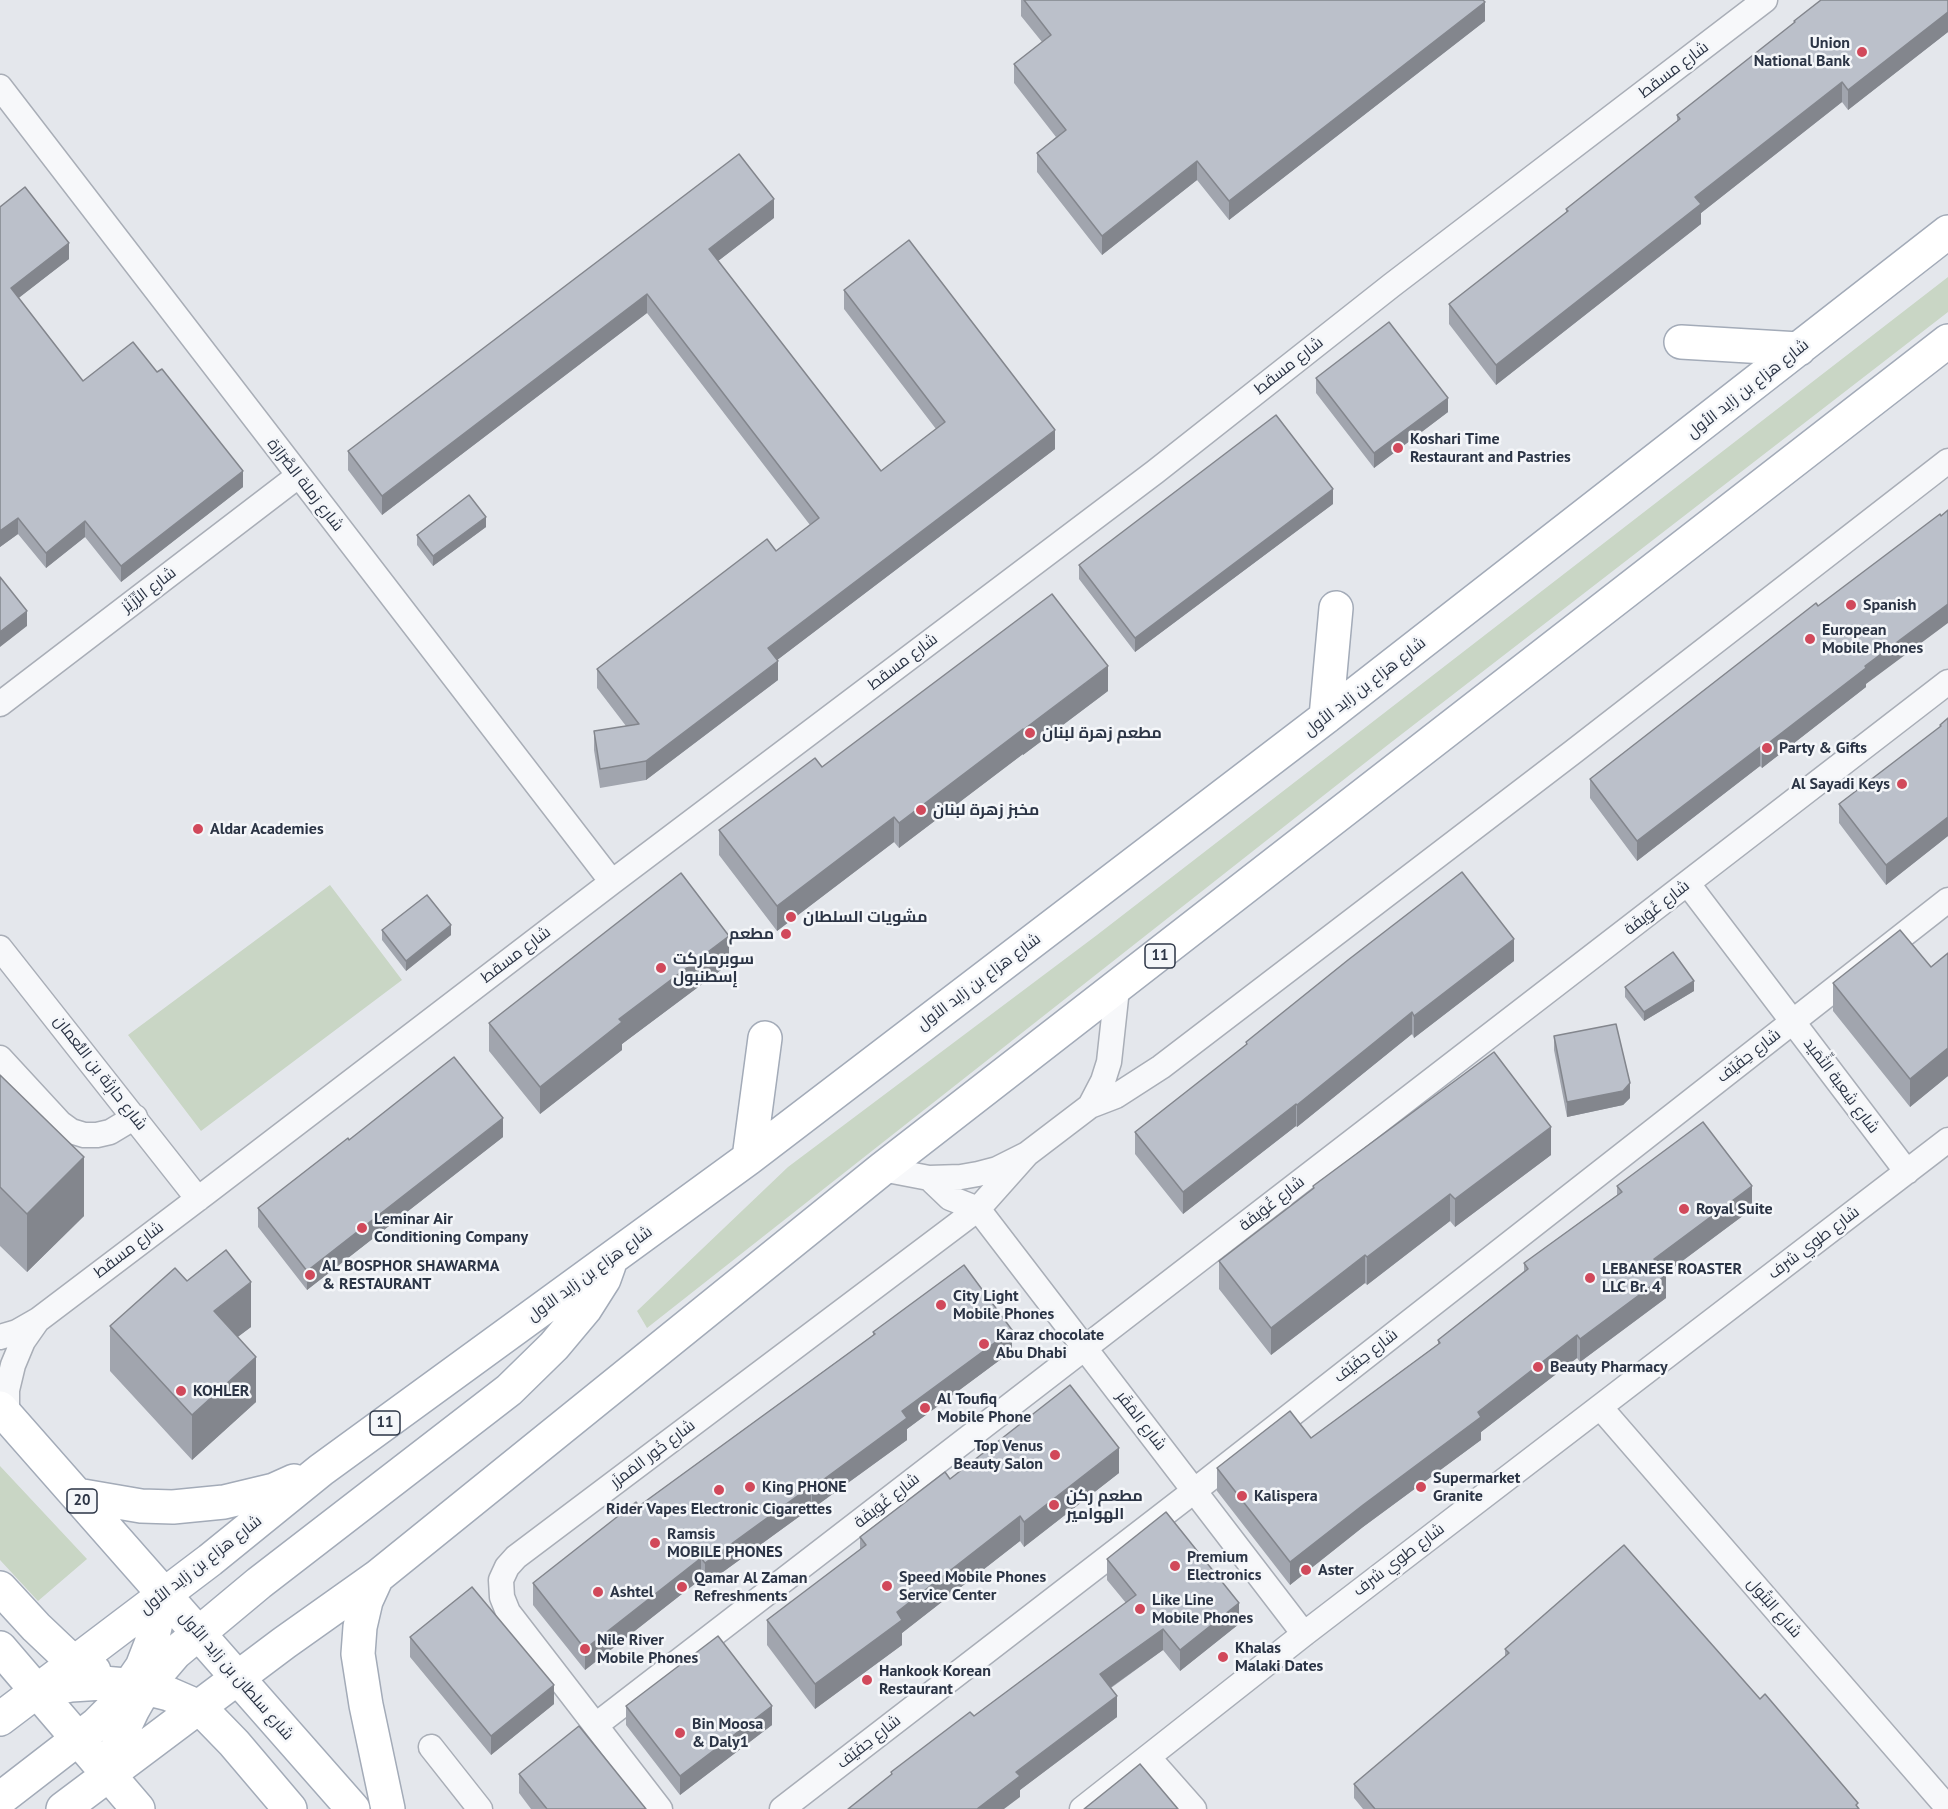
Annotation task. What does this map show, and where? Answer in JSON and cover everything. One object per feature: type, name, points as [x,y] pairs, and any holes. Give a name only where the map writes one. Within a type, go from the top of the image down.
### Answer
[{"type":"main road","name":"شارع هزاع بن زايد الأول","points":[[0,1719],[210,1560],[321,1470],[749,1158],[1326,717],[1948,232]]},
{"type":"main road","name":"11","points":[[63,1809],[377,1577],[882,1169],[1117,989],[1948,341]]},
{"type":"main road","points":[[1680,342],[1799,349]]},
{"type":"main road","points":[[1326,717],[1336,608]]},
{"type":"main road","points":[[749,1158],[765,1038]]},
{"type":"main road","points":[[0,1799],[77,1737],[97,1724],[175,1653],[269,1576],[509,1390],[554,1346],[585,1309],[604,1279],[612,1258]]},
{"type":"main road","name":"شارع سلطان بن زايد الأول","points":[[4,1412],[353,1809]]},
{"type":"main road","points":[[77,1495],[141,1506],[173,1507],[214,1503],[274,1490],[321,1470]]},
{"type":"main road","points":[[377,1577],[366,1601],[360,1627],[358,1654],[366,1705],[388,1809]]},
{"type":"main road","points":[[0,1588],[74,1663],[113,1678],[169,1694],[199,1707],[234,1743],[290,1809]]},
{"type":"main road","points":[[109,1775],[139,1685],[142,1667],[151,1644],[164,1594]]},
{"type":"main road","points":[[0,1648],[138,1809]]},
{"type":"main road","points":[[37,1691],[70,1685],[104,1683],[193,1685],[238,1678]]},
{"type":"street","name":"شارع مسقط","points":[[0,1337],[17,1332],[38,1320],[198,1199],[612,882],[1155,472],[1392,285],[1765,0]]},
{"type":"street","name":"شارع رَملة الصَّرَارَة","points":[[0,87],[612,882]]},
{"type":"street","points":[[882,1169],[929,1178],[961,1177],[997,1168],[1027,1154],[1090,1106],[1116,1096],[1161,1067],[1948,461]]},
{"type":"street","name":"شارع الرِّزَيْز","points":[[0,704],[298,476]]},
{"type":"street","name":"شارع غُوَيفَة","points":[[596,1725],[1948,682]]},
{"type":"street","name":"شارع شِعبة الثِّمَيد","points":[[1688,884],[1907,1172]]},
{"type":"street","name":"شارع حِفَيّف","points":[[782,1809],[1194,1491],[1948,900]]},
{"type":"street","name":"شارع حارِثة بن النُّعمان","points":[[0,948],[198,1199]]},
{"type":"street","points":[[1090,1106],[1103,1081],[1108,1062],[1117,989]]},
{"type":"street","points":[[0,1058],[60,1124],[71,1131],[97,1135],[110,1132],[135,1117]]},
{"type":"street","name":"شارع طوي شرف","points":[[1082,1809],[1304,1634],[1948,1140]]},
{"type":"street","name":"شارع خُور المَمزَر","points":[[660,1809],[508,1612],[502,1597],[501,1580],[507,1568],[528,1549],[978,1209],[1027,1154]]},
{"type":"street","points":[[929,1178],[950,1198],[978,1209]]},
{"type":"street","name":"شارع المَقَر","points":[[978,1209],[1304,1634]]},
{"type":"street","name":"شارع مسقط","points":[[4,1412],[13,1365],[23,1341],[38,1320]]},
{"type":"street","name":"شارع البَتُول","points":[[1600,1407],[1948,1808]]},
{"type":"street","points":[[431,1747],[480,1809]]},
{"type":"street","points":[[1148,1757],[1194,1809]]},
{"type":"green space","points":[[1948,277],[1948,312],[1389,744],[647,1328],[637,1311],[788,1167],[1097,935]]},
{"type":"green space","points":[[330,885],[402,980],[201,1131],[128,1035]]},
{"type":"green space","points":[[0,1466],[87,1559],[38,1601],[0,1560]]},
{"type":"building","points":[[1024,0],[1483,0],[1485,2],[1229,201],[1197,161],[1102,236],[1037,153],[1066,130],[1014,64],[1051,35]]},
{"type":"building","points":[[1821,0],[1948,0],[1948,12],[1848,90],[1842,82],[1695,197],[1701,204],[1496,365],[1449,304],[1568,211],[1566,209],[1680,119],[1677,115]]},
{"type":"building","points":[[739,154],[774,199],[709,249],[881,471],[945,422],[844,290],[909,240],[1055,430],[768,648],[778,661],[646,761],[600,769],[594,731],[639,724],[597,669],[767,539],[776,551],[819,518],[647,294],[382,496],[348,451]]},
{"type":"building","points":[[25,187],[69,243],[11,288],[83,381],[133,342],[157,372],[162,369],[243,471],[121,566],[85,521],[46,553],[18,518],[0,531],[0,207]]},
{"type":"building","points":[[1389,322],[1448,398],[1374,453],[1316,378]]},
{"type":"building","points":[[1276,415],[1333,489],[1135,638],[1079,565]]},
{"type":"building","points":[[469,495],[486,517],[433,556],[417,535]]},
{"type":"building","points":[[1948,510],[1948,604],[1637,841],[1590,779],[1816,603],[1818,606]]},
{"type":"building","points":[[0,577],[27,611],[0,632]]},
{"type":"building","points":[[1052,594],[1108,666],[899,823],[894,817],[777,906],[719,830],[815,758],[822,767]]},
{"type":"building","points":[[1948,718],[1948,817],[1886,865],[1839,804],[1941,726]]},
{"type":"building","points":[[1462,872],[1514,939],[1414,1016],[1412,1012],[1297,1105],[1183,1192],[1135,1132],[1247,1044],[1246,1042],[1348,960]]},
{"type":"building","points":[[681,873],[729,936],[619,1019],[622,1022],[540,1087],[489,1023]]},
{"type":"building","points":[[427,895],[451,925],[406,961],[382,930]]},
{"type":"building","points":[[1900,930],[1931,967],[1948,953],[1948,1048],[1910,1079],[1833,983]]},
{"type":"building","points":[[1673,952],[1694,981],[1644,1012],[1625,987]]},
{"type":"building","points":[[1616,1024],[1630,1083],[1623,1091],[1567,1102],[1554,1036]]},
{"type":"building","points":[[1494,1052],[1551,1127],[1455,1199],[1450,1194],[1367,1257],[1365,1255],[1271,1328],[1219,1261],[1314,1188],[1313,1186]]},
{"type":"building","points":[[454,1057],[503,1118],[307,1271],[258,1208]]},
{"type":"building","points":[[0,1075],[84,1157],[27,1214],[0,1187]]},
{"type":"building","points":[[1703,1122],[1752,1186],[1654,1259],[1666,1275],[1580,1339],[1577,1335],[1478,1412],[1481,1417],[1290,1562],[1217,1468],[1290,1411],[1311,1438],[1440,1343],[1438,1340],[1528,1269],[1524,1263],[1622,1192],[1617,1186]]},
{"type":"building","points":[[226,1250],[251,1282],[214,1311],[256,1357],[192,1415],[110,1326],[175,1268],[187,1281]]},
{"type":"building","points":[[964,1265],[1012,1330],[902,1411],[907,1418],[705,1563],[701,1558],[585,1649],[533,1583],[636,1502],[639,1506],[875,1334],[873,1332]]},
{"type":"building","points":[[1070,1385],[1119,1448],[1024,1522],[1020,1516],[897,1612],[902,1620],[815,1684],[767,1620],[866,1545],[860,1537],[945,1472],[950,1479]]},
{"type":"building","points":[[1166,1512],[1239,1603],[1180,1650],[1163,1629],[1100,1674],[1117,1696],[1016,1772],[1020,1776],[977,1809],[848,1809],[892,1774],[891,1772],[970,1712],[974,1716],[1136,1595],[1107,1559]]},
{"type":"building","points":[[1624,1545],[1760,1699],[1765,1694],[1858,1803],[1856,1805],[1859,1809],[1375,1809],[1354,1784],[1509,1653],[1505,1649]]},
{"type":"building","points":[[472,1587],[554,1685],[491,1736],[410,1637]]},
{"type":"building","points":[[718,1636],[772,1706],[680,1776],[626,1706]]},
{"type":"building","points":[[579,1726],[646,1809],[547,1809],[519,1774]]},
{"type":"building","points":[[1140,1764],[1178,1809],[1084,1809]]},
{"type":"place","name":"Union National Bank","points":[[1862,52]]},
{"type":"place","name":"Koshari Time Restaurant and Pastries","points":[[1398,448]]},
{"type":"place","name":"Spanish","points":[[1851,605]]},
{"type":"place","name":"European Mobile Phones","points":[[1810,639]]},
{"type":"place","name":"مطعم زهرة لبنان","points":[[1030,733]]},
{"type":"place","name":"Party & Gifts","points":[[1767,748]]},
{"type":"place","name":"Al Sayadi Keys","points":[[1902,784]]},
{"type":"place","name":"مخبز زهرة لبنان","points":[[921,810]]},
{"type":"place","name":"Aldar Academies","points":[[198,829]]},
{"type":"place","name":"مشويات السلطان","points":[[791,917]]},
{"type":"place","name":"مطعم","points":[[786,934]]},
{"type":"place","name":"سوبرماركت إسطنبول","points":[[661,968]]},
{"type":"place","name":"Royal Suite","points":[[1684,1209]]},
{"type":"place","name":"Leminar Air Conditioning Company","points":[[362,1228]]},
{"type":"place","name":"AL BOSPHOR SHAWARMA & RESTAURANT","points":[[310,1275]]},
{"type":"place","name":"LEBANESE ROASTER LLC Br. 4","points":[[1590,1278]]},
{"type":"place","name":"City Light Mobile Phones","points":[[941,1305]]},
{"type":"place","name":"Karaz chocolate Abu Dhabi","points":[[984,1344]]},
{"type":"place","name":"Beauty Pharmacy","points":[[1538,1367]]},
{"type":"place","name":"KOHLER","points":[[181,1391]]},
{"type":"place","name":"Al Toufiq Mobile Phone","points":[[925,1408]]},
{"type":"place","name":"Top Venus Beauty Salon","points":[[1055,1455]]},
{"type":"place","name":"King PHONE","points":[[750,1487]]},
{"type":"place","name":"Supermarket Granite","points":[[1421,1487]]},
{"type":"place","name":"Rider Vapes Electronic Cigarettes","points":[[719,1490]]},
{"type":"place","name":"Kalispera","points":[[1242,1496]]},
{"type":"place","name":"مطعم ركن الهوامير","points":[[1054,1505]]},
{"type":"place","name":"Ramsis MOBILE PHONES","points":[[655,1543]]},
{"type":"place","name":"Premium Electronics","points":[[1175,1566]]},
{"type":"place","name":"Aster","points":[[1306,1570]]},
{"type":"place","name":"Speed Mobile Phones Service Center","points":[[887,1586]]},
{"type":"place","name":"Qamar Al Zaman Refreshments","points":[[682,1587]]},
{"type":"place","name":"Ashtel","points":[[598,1592]]},
{"type":"place","name":"Like Line Mobile Phones","points":[[1140,1609]]},
{"type":"place","name":"Nile River Mobile Phones","points":[[585,1649]]},
{"type":"place","name":"Khalas Malaki Dates","points":[[1223,1657]]},
{"type":"place","name":"Hankook Korean Restaurant","points":[[867,1680]]},
{"type":"place","name":"Bin Moosa & Daly1","points":[[680,1733]]}]
